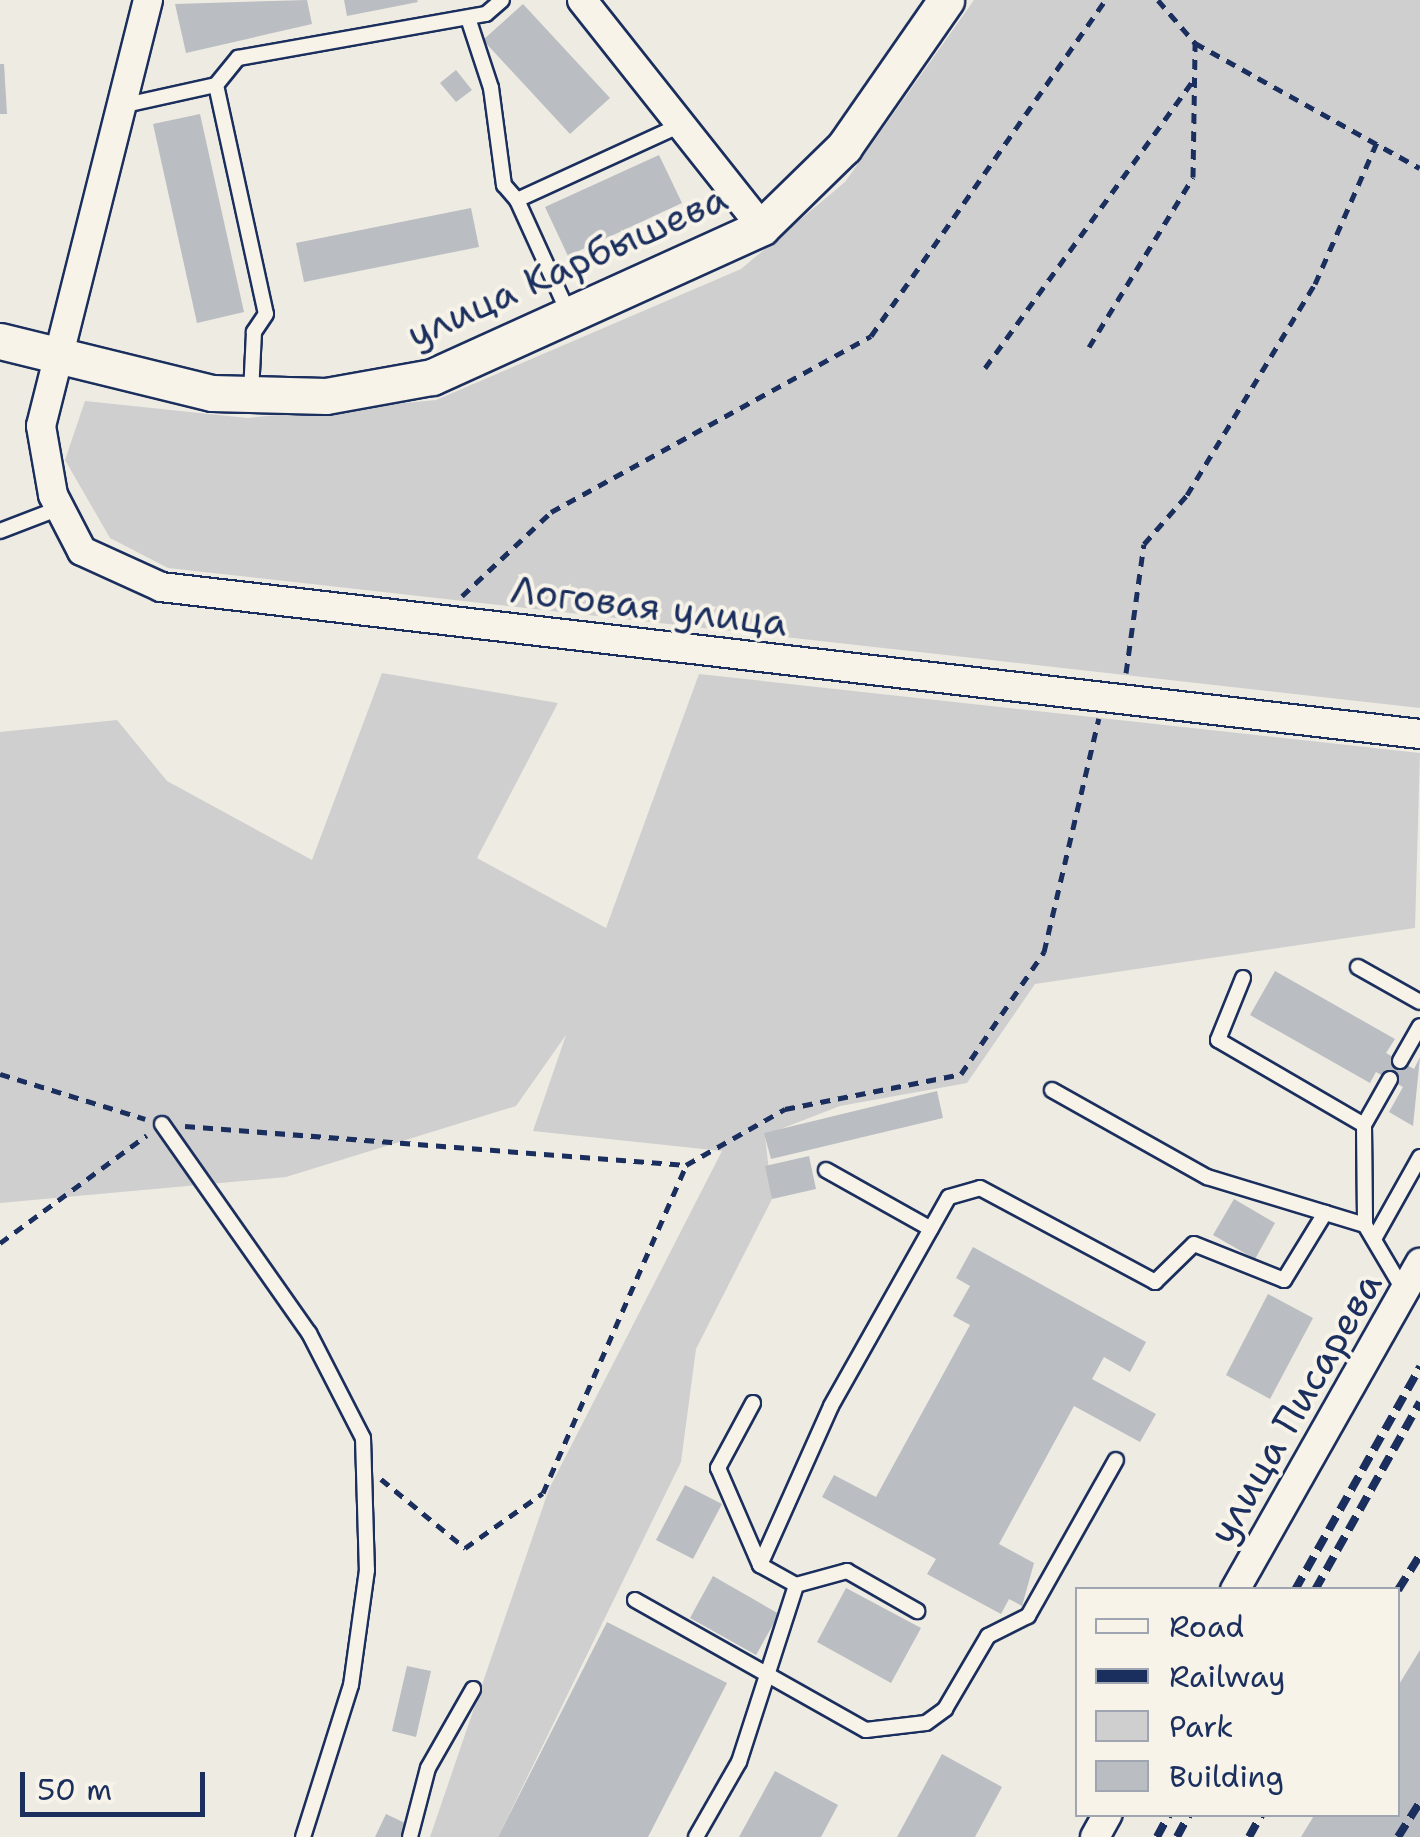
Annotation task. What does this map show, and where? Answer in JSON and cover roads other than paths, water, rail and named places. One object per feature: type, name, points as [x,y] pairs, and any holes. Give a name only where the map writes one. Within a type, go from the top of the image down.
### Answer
[{"type":"street","name":"Логовая улица","points":[[148,0],[55,354],[41,426],[60,508],[82,551],[162,587],[1420,734]]},
{"type":"street","points":[[582,0],[686,122],[762,227]]},
{"type":"street","name":"улица Карбышева","points":[[0,341],[252,394],[326,396],[432,377],[762,227],[844,147],[946,0]]},
{"type":"street","name":"улица Писарева","points":[[1237,1587],[1420,1263]]},
{"type":"lane","points":[[120,106],[216,85],[238,58],[468,18],[502,0]]},
{"type":"lane","points":[[468,18],[490,88],[504,186],[516,200],[570,317]]},
{"type":"lane","points":[[216,85],[266,314],[254,332],[252,394]]},
{"type":"lane","points":[[516,200],[686,122]]},
{"type":"lane","points":[[0,531],[60,508]]},
{"type":"lane","points":[[1358,967],[1420,1002]]},
{"type":"lane","points":[[1243,978],[1218,1040],[1364,1124]]},
{"type":"lane","points":[[1400,1061],[1420,1026]]},
{"type":"lane","points":[[1390,1079],[1364,1124],[1365,1225],[1404,1291]]},
{"type":"lane","points":[[1052,1090],[1207,1177],[1365,1225]]},
{"type":"lane","points":[[162,1124],[309,1333],[363,1438],[367,1570],[352,1686],[303,1837]]},
{"type":"lane","points":[[1374,1239],[1420,1157]]},
{"type":"lane","points":[[826,1170],[931,1229]]},
{"type":"lane","points":[[760,1565],[830,1406],[958,1189],[980,1188],[1144,1281],[1162,1281],[1194,1244],[1276,1282],[1290,1275],[1325,1213]]},
{"type":"lane","points":[[753,1403],[718,1468],[760,1565],[796,1585],[846,1572],[917,1611]]},
{"type":"lane","points":[[635,1600],[874,1733],[937,1718],[988,1636],[1028,1616],[1116,1460]]},
{"type":"lane","points":[[696,1837],[739,1762],[796,1585]]},
{"type":"lane","points":[[410,1837],[428,1768],[473,1689]]},
{"type":"railway","points":[[1297,1587],[1420,1367]]},
{"type":"railway","points":[[1317,1587],[1420,1402]]},
{"type":"railway","points":[[1400,1587],[1420,1555]]},
{"type":"railway","points":[[1398,1837],[1420,1802]]},
{"type":"railway","points":[[1157,1837],[1167,1817]]},
{"type":"railway","points":[[1177,1837],[1187,1817]]},
{"type":"railway","points":[[1249,1837],[1260,1817]]}]
